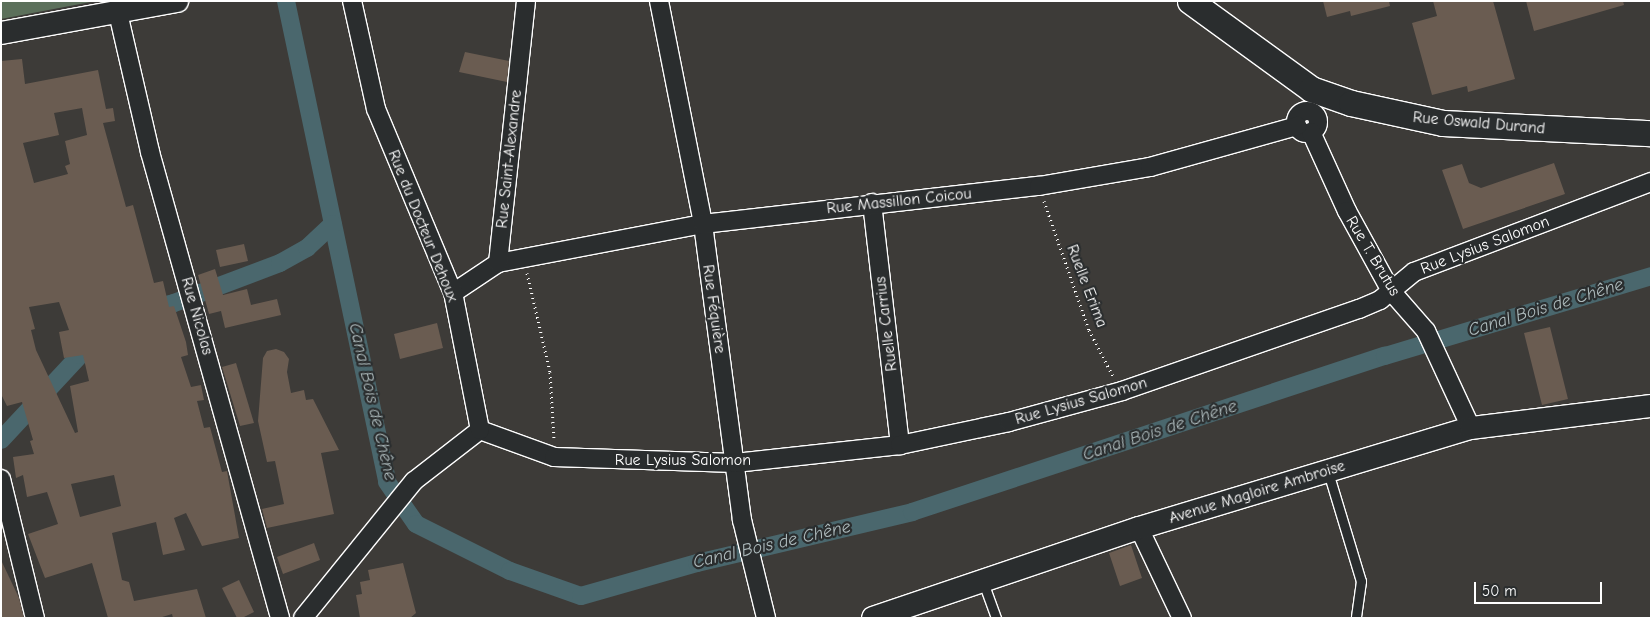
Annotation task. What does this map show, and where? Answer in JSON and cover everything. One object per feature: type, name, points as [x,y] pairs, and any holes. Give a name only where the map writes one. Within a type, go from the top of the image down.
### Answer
[{"type":"main road","name":"Rue Oswald Durand","points":[[1190,1],[1309,100],[1443,123],[1651,133]]},
{"type":"street","points":[[1,33],[177,1]]},
{"type":"street","name":"Rue du Docteur Dehoux","points":[[352,1],[376,109],[453,293],[480,430]]},
{"type":"street","name":"Rue Saint-Alexandre","points":[[498,263],[526,1]]},
{"type":"street","name":"Rue Féquière","points":[[659,1],[703,224],[742,520],[751,564],[766,618]]},
{"type":"street","name":"Rue Nicolas","points":[[118,13],[150,152],[194,303],[280,618]]},
{"type":"street","points":[[1304,129],[1298,116],[1309,100]]},
{"type":"street","name":"Rue Massillon Coicou","points":[[498,263],[703,224],[872,203],[1039,186],[1150,167],[1304,129]]},
{"type":"street","name":"Rue T. Brutus","points":[[1304,129],[1346,211],[1391,291],[1426,331],[1471,428]]},
{"type":"street","name":"Rue Lysius Salomon","points":[[480,430],[554,457],[735,463],[900,445],[1009,422],[1122,390],[1359,309],[1380,300],[1414,272],[1651,182]]},
{"type":"street","name":"Ruelle Carrius","points":[[872,203],[900,445]]},
{"type":"street","points":[[453,293],[498,263]]},
{"type":"street","name":"Avenue Magloire Ambroise","points":[[873,618],[1139,528],[1471,428],[1651,406]]},
{"type":"street","points":[[303,618],[414,481],[480,430]]},
{"type":"street","points":[[1,479],[35,618]]},
{"type":"street","points":[[1139,528],[1182,618]]},
{"type":"lane","points":[[1328,470],[1361,581],[1356,618]]},
{"type":"lane","points":[[983,582],[996,618]]},
{"type":"path","name":"Ruelle Erima","points":[[1039,186],[1089,330],[1122,390]]},
{"type":"path","points":[[521,259],[526,268],[550,372],[554,457]]},
{"type":"green space","points":[[1,1],[96,1],[1,19]]},
{"type":"building","points":[[1323,1],[1389,1],[1390,6],[1351,16],[1350,11],[1327,17]]},
{"type":"building","points":[[1433,1],[1493,1],[1515,79],[1468,92],[1467,86],[1432,95],[1412,23],[1437,16]]},
{"type":"building","points":[[1526,1],[1623,1],[1624,5],[1534,31]]},
{"type":"building","points":[[465,52],[509,61],[507,82],[459,72]]},
{"type":"building","points":[[22,59],[25,84],[98,70],[106,109],[113,108],[115,121],[103,123],[126,207],[133,205],[154,283],[163,281],[169,307],[174,306],[186,342],[188,355],[181,357],[191,387],[201,385],[204,400],[197,401],[204,428],[210,427],[222,472],[227,471],[239,538],[202,546],[186,513],[174,518],[185,550],[163,555],[156,522],[112,533],[122,580],[129,582],[134,601],[197,589],[206,618],[173,618],[172,614],[159,618],[108,618],[92,563],[45,578],[28,534],[58,524],[47,492],[27,497],[23,475],[16,478],[13,457],[34,454],[30,441],[33,440],[22,402],[7,406],[1,394],[1,61]],"holes":[[[82,108],[87,135],[65,141],[70,164],[65,166],[68,174],[34,183],[23,143],[59,135],[54,113]],[[59,302],[69,330],[59,332],[64,358],[83,355],[89,381],[70,386],[78,432],[75,433],[36,350],[31,330],[35,329],[29,307]],[[114,475],[121,506],[80,517],[71,484]]]},
{"type":"building","points":[[1554,163],[1565,194],[1463,229],[1442,170],[1462,164],[1469,183],[1481,188]]},
{"type":"building","points":[[244,244],[248,261],[220,267],[216,250]]},
{"type":"building","points":[[215,269],[223,295],[247,289],[251,305],[277,299],[281,315],[225,328],[221,311],[209,314],[198,275]]},
{"type":"building","points":[[437,323],[443,348],[400,359],[394,334]]},
{"type":"building","points":[[1550,327],[1568,399],[1542,405],[1524,333]]},
{"type":"building","points":[[276,349],[284,352],[289,359],[287,372],[291,393],[304,390],[306,400],[313,399],[339,450],[321,453],[334,514],[267,528],[262,509],[284,504],[275,461],[267,462],[258,421],[263,358],[267,351]]},
{"type":"building","points":[[236,363],[254,423],[240,426],[222,367]]},
{"type":"building","points":[[314,543],[320,560],[283,574],[277,557]]},
{"type":"building","points":[[1131,545],[1142,578],[1120,586],[1109,553]]},
{"type":"building","points":[[1,560],[19,598],[24,618],[1,618]]},
{"type":"building","points":[[403,563],[416,613],[410,618],[360,618],[356,595],[362,594],[360,582],[370,580],[368,570]]},
{"type":"building","points":[[239,580],[254,612],[242,618],[237,618],[222,588]]},
{"type":"waterway","name":"Canal Bois de Chêne","points":[[286,1],[387,482],[416,524],[510,571],[581,596],[697,563],[912,512],[1385,356],[1651,276]]},
{"type":"waterway","points":[[146,310],[174,303],[280,263],[307,248],[333,224]]},
{"type":"waterway","points":[[1,440],[80,355],[91,334]]}]
